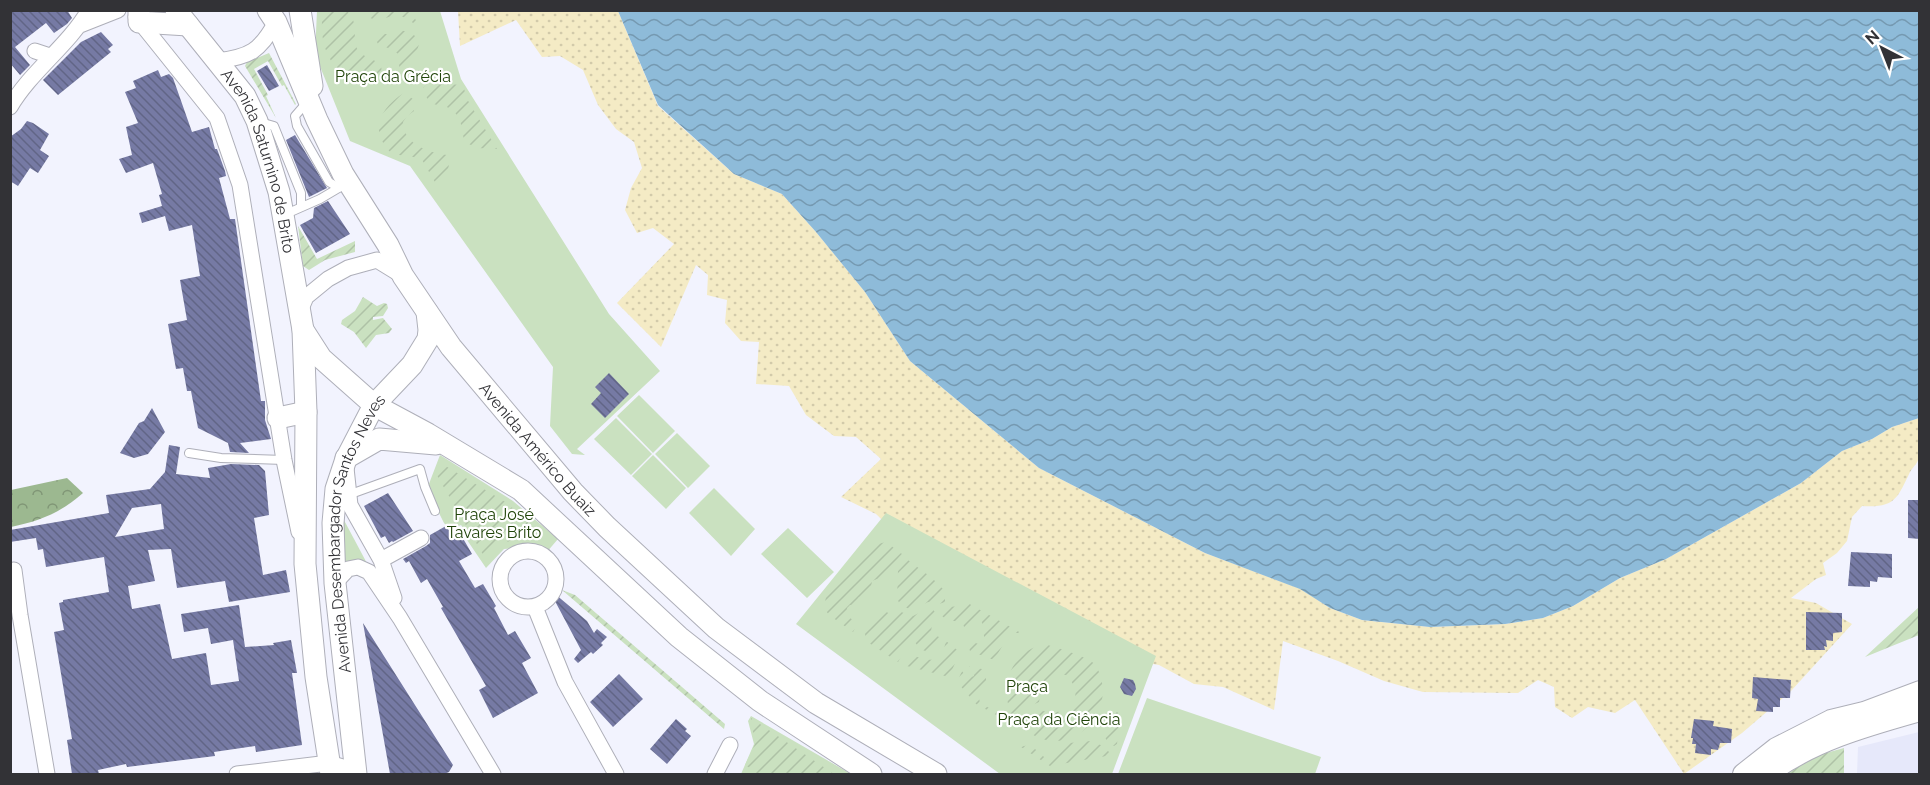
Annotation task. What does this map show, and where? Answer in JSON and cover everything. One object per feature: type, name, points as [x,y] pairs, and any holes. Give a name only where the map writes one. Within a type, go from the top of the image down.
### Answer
[{"type":"main road","points":[[300,10],[317,120]]},
{"type":"main road","points":[[136,14],[182,18]]},
{"type":"main road","name":"Avenida Américo Buaiz","points":[[274,14],[343,185],[388,245],[403,276],[451,347],[573,492],[607,527],[716,628],[816,703],[936,774]]},
{"type":"main road","name":"Avenida Saturnino de Brito","points":[[182,18],[245,96],[259,125],[279,192],[292,211],[302,320]]},
{"type":"main road","name":"Avenida Desembargador Santos Neves","points":[[353,773],[335,583],[333,523],[336,489],[346,459],[375,405],[412,365],[428,339],[427,311]]},
{"type":"main road","name":"Avenida Américo Buaiz","points":[[302,320],[321,358],[375,405],[521,490],[679,637],[760,701],[871,774]]},
{"type":"main road","name":"Avenida Desembargador Santos Neves","points":[[302,320],[306,412],[305,564],[316,677],[330,769]]},
{"type":"main road","points":[[278,418],[306,412]]},
{"type":"main road","points":[[346,459],[379,439],[446,445]]},
{"type":"street","points":[[80,25],[88,10]]},
{"type":"street","points":[[12,101],[42,53],[80,25],[118,10]]},
{"type":"street","points":[[136,14],[217,118],[240,186],[284,460],[305,564]]},
{"type":"street","points":[[218,61],[236,59],[257,50],[265,41],[274,14]]},
{"type":"street","points":[[302,320],[306,297],[328,279],[348,268],[377,260],[403,276]]},
{"type":"street","points":[[346,459],[350,505],[381,560],[400,618]]},
{"type":"street","points":[[381,560],[421,538]]},
{"type":"street","points":[[335,583],[348,570],[358,567],[369,572],[400,618],[493,774]]},
{"type":"street","points":[[14,570],[15,616],[46,774]]},
{"type":"street","points":[[535,606],[564,682],[616,774]]},
{"type":"street","points":[[1743,774],[1776,748],[1831,720],[1864,712],[1920,691]]},
{"type":"street","points":[[1768,774],[1788,760],[1840,736],[1920,711]]},
{"type":"street","points":[[715,774],[730,745]]},
{"type":"street","points":[[237,774],[330,769],[353,773]]},
{"type":"lane","points":[[309,100],[296,116],[297,126],[329,182],[343,185]]},
{"type":"lane","points":[[292,211],[343,185]]},
{"type":"lane","points":[[189,453],[221,458],[284,460]]},
{"type":"lane","points":[[348,495],[420,469],[435,511]]},
{"type":"shaded area","points":[[1919,732],[1919,774],[1857,774],[1858,747]]},
{"type":"green space","name":"Praça da Grécia","points":[[317,11],[440,11],[461,79],[609,314],[660,371],[577,449],[585,455],[572,454],[550,426],[553,367],[410,166],[350,141],[315,54]]},
{"type":"green space","points":[[323,11],[347,11],[351,16],[358,50],[366,57],[380,63],[382,74],[377,84],[350,78],[339,71],[332,62],[323,39]]},
{"type":"green space","points":[[365,11],[412,11],[419,28],[404,17],[375,19],[368,16]]},
{"type":"green space","points":[[398,30],[410,32],[420,40],[408,68],[400,74],[398,54],[378,44],[376,40],[379,33],[392,35]]},
{"type":"green space","points":[[269,53],[296,104],[284,85],[282,86],[268,61],[254,69],[268,95],[266,96],[276,118],[245,66],[247,62]]},
{"type":"green space","points":[[429,83],[463,85],[467,99],[497,149],[477,148],[465,142],[460,120],[456,114],[447,107],[429,101],[423,88]]},
{"type":"green space","points":[[404,93],[413,99],[414,111],[403,122],[407,136],[418,146],[447,155],[449,167],[441,186],[436,184],[421,158],[392,154],[380,137],[380,121],[383,113]]},
{"type":"green space","points":[[298,226],[317,259],[355,241],[355,252],[325,260],[309,270],[303,266]]},
{"type":"green space","points":[[363,297],[377,306],[387,304],[388,308],[383,316],[373,317],[373,320],[383,318],[392,329],[389,333],[376,335],[366,348],[354,332],[341,324],[342,320],[355,311]]},
{"type":"green space","points":[[639,395],[675,431],[653,453],[617,416]]},
{"type":"green space","points":[[616,418],[652,454],[631,475],[594,439]]},
{"type":"green space","points":[[677,433],[710,466],[688,488],[655,454]]},
{"type":"green space","name":"Praça José Tavares Brito","points":[[440,455],[513,501],[558,539],[546,553],[533,547],[504,549],[486,568],[465,537],[468,534],[461,525],[450,530],[444,523],[427,489]]},
{"type":"green space","points":[[653,455],[686,488],[666,509],[632,476]]},
{"type":"green space","points":[[439,462],[507,503],[539,532],[500,544],[487,559],[485,558],[437,475]]},
{"type":"green space","points":[[67,478],[83,493],[49,515],[11,527],[11,490]]},
{"type":"green space","points":[[714,488],[755,529],[731,556],[689,513]]},
{"type":"green space","points":[[337,507],[370,569],[335,578]]},
{"type":"green space","name":"Praça","points":[[886,513],[1156,656],[1112,774],[1000,774],[796,624]]},
{"type":"green space","points":[[788,528],[834,572],[807,598],[761,554]]},
{"type":"green space","points":[[886,542],[902,554],[883,579],[872,581],[868,596],[861,596],[856,606],[850,605],[847,608],[848,616],[857,624],[853,632],[829,615],[824,608],[827,591],[851,562],[870,546]]},
{"type":"green space","points":[[908,560],[945,591],[945,602],[939,604],[928,602],[912,610],[900,605],[897,598],[898,571]]},
{"type":"green space","points":[[562,590],[575,595],[725,724],[724,729]]},
{"type":"green space","points":[[966,602],[1021,633],[1010,633],[994,660],[970,651],[969,648],[973,642],[981,645],[985,643],[982,622],[968,632],[962,622],[947,620],[942,616],[942,610],[946,607],[964,606]]},
{"type":"green space","points":[[1919,607],[1919,635],[1865,657]]},
{"type":"green space","points":[[932,608],[937,615],[931,630],[939,637],[937,648],[928,652],[920,649],[914,641],[908,642],[902,649],[903,653],[898,662],[866,641],[864,626],[874,624],[878,609],[894,615],[901,612],[913,616]]},
{"type":"green space","points":[[946,641],[961,653],[949,677],[903,665],[905,660],[912,655],[930,660],[938,657]]},
{"type":"green space","name":"Praça da Ciência","points":[[1045,644],[1088,659],[1097,667],[1101,678],[1103,694],[1092,722],[1081,732],[1068,739],[1054,741],[1039,738],[1025,729],[1033,727],[1040,711],[1063,712],[1072,704],[1075,690],[1066,675],[1056,674],[1042,683],[1039,702],[1028,707],[1018,719],[1014,719],[1009,707],[1007,684],[1015,663],[1023,654]]},
{"type":"green space","points":[[969,666],[986,670],[986,686],[978,693],[980,703],[1004,716],[1013,724],[976,704],[957,682],[962,671],[967,678],[974,676]]},
{"type":"green space","points":[[1147,698],[1321,757],[1315,774],[1118,774]]},
{"type":"green space","points":[[1112,709],[1120,714],[1117,744],[1114,746],[1108,744],[1105,737],[1098,740],[1096,738],[1107,729],[1108,714]]},
{"type":"green space","points":[[751,716],[851,774],[741,774],[754,744],[748,721]]},
{"type":"green space","points":[[751,718],[834,774],[753,774],[745,765],[755,744]]},
{"type":"green space","points":[[1091,741],[1103,746],[1112,755],[1050,766],[1021,747],[1030,746],[1052,760],[1069,743]]},
{"type":"green space","points":[[1844,748],[1844,774],[1787,774],[1815,756]]},
{"type":"sand","points":[[458,11],[618,11],[658,106],[734,174],[782,194],[865,292],[910,361],[1039,468],[1205,553],[1301,589],[1330,608],[1362,620],[1430,627],[1505,624],[1543,618],[1573,606],[1620,578],[1666,559],[1801,483],[1842,451],[1872,439],[1892,427],[1919,418],[1919,458],[1894,500],[1882,505],[1862,506],[1852,517],[1847,541],[1837,553],[1823,563],[1826,575],[1816,579],[1791,598],[1816,603],[1852,624],[1791,691],[1742,733],[1684,774],[1635,700],[1615,713],[1588,707],[1572,718],[1555,707],[1554,687],[1538,680],[1518,693],[1423,692],[1384,681],[1283,641],[1274,710],[1223,687],[1194,684],[1159,665],[1117,658],[902,539],[876,514],[841,497],[881,459],[856,437],[834,436],[806,415],[789,386],[756,384],[759,342],[741,341],[725,323],[727,300],[707,295],[708,275],[696,265],[661,347],[617,303],[674,244],[653,228],[637,233],[625,210],[631,188],[642,168],[634,142],[616,129],[598,105],[583,70],[560,56],[542,57],[516,20],[460,46]]},
{"type":"water","points":[[618,11],[1919,11],[1919,418],[1892,427],[1872,439],[1842,451],[1801,483],[1666,559],[1620,578],[1573,606],[1543,618],[1505,624],[1430,627],[1362,620],[1330,608],[1300,589],[1205,553],[1039,468],[910,361],[865,292],[782,194],[734,174],[658,105]]},
{"type":"building","points":[[10,10],[67,10],[72,18],[54,33],[46,23],[15,47],[30,65],[20,75],[10,63]]},
{"type":"building","points":[[101,32],[113,45],[108,49],[111,52],[58,95],[43,80],[81,42]]},
{"type":"building","points":[[267,65],[279,86],[269,91],[257,71]]},
{"type":"building","points":[[158,70],[161,77],[169,74],[173,78],[192,132],[209,127],[215,149],[217,149],[225,171],[226,176],[219,178],[230,219],[235,219],[261,401],[265,401],[265,420],[271,439],[240,443],[249,453],[230,452],[228,443],[198,428],[191,391],[187,391],[183,368],[176,369],[168,324],[187,320],[180,280],[200,276],[192,225],[169,231],[165,216],[142,223],[139,213],[162,206],[159,195],[162,194],[153,163],[126,173],[119,159],[132,155],[126,127],[138,123],[125,92],[136,88],[133,81]]},
{"type":"building","points":[[27,121],[49,134],[40,150],[49,156],[38,173],[30,168],[18,186],[10,181],[10,137]]},
{"type":"building","points":[[295,135],[327,188],[309,197],[286,140]]},
{"type":"building","points":[[328,201],[350,234],[316,253],[300,225],[313,218],[314,208]]},
{"type":"building","points":[[609,373],[629,394],[605,418],[591,404],[601,393],[595,387]]},
{"type":"building","points":[[152,408],[165,432],[148,454],[134,458],[120,453],[139,423],[144,421]]},
{"type":"building","points":[[169,445],[180,447],[176,474],[210,478],[208,468],[231,464],[259,465],[265,471],[269,515],[254,518],[263,575],[286,570],[290,592],[229,602],[225,581],[177,588],[171,549],[148,550],[155,581],[128,586],[132,609],[160,604],[172,659],[206,653],[211,685],[239,681],[233,640],[211,644],[208,628],[184,632],[181,614],[239,605],[245,647],[274,645],[273,643],[291,640],[297,673],[292,673],[302,745],[256,752],[255,746],[214,752],[215,756],[127,767],[126,764],[98,770],[99,774],[72,774],[67,740],[72,739],[54,632],[64,630],[59,603],[63,600],[109,592],[104,557],[46,567],[43,549],[38,550],[36,538],[10,542],[10,530],[109,513],[106,495],[150,489],[165,472]],"holes":[[[161,504],[164,529],[115,537],[132,508]]]},
{"type":"building","points":[[388,493],[413,531],[389,543],[385,536],[381,538],[364,506]]},
{"type":"building","points":[[1908,500],[1920,500],[1920,539],[1908,538]]},
{"type":"building","points":[[446,526],[450,532],[457,528],[472,554],[459,561],[475,588],[483,584],[496,606],[494,608],[508,635],[515,631],[531,658],[522,663],[538,693],[493,718],[479,690],[486,686],[441,608],[443,607],[427,579],[421,583],[409,561],[406,563],[403,559],[430,543],[430,535]]},
{"type":"building","points":[[1851,552],[1892,554],[1892,578],[1878,577],[1877,582],[1870,581],[1870,587],[1848,586]]},
{"type":"building","points":[[548,588],[587,621],[594,633],[597,629],[607,637],[601,643],[603,645],[593,654],[591,652],[578,663],[574,659],[581,650]]},
{"type":"building","points":[[1806,612],[1842,613],[1842,632],[1833,633],[1833,641],[1826,640],[1825,650],[1806,650]]},
{"type":"building","points":[[363,623],[453,765],[449,772],[444,774],[390,774]]},
{"type":"building","points":[[619,674],[643,699],[613,727],[590,702]]},
{"type":"building","points":[[1753,677],[1791,680],[1790,698],[1780,698],[1780,707],[1773,707],[1773,712],[1756,711],[1758,699],[1752,698]]},
{"type":"building","points":[[1124,678],[1133,680],[1135,684],[1136,689],[1132,696],[1124,694],[1120,687]]},
{"type":"building","points":[[676,719],[691,736],[667,764],[650,749]]},
{"type":"building","points":[[1694,719],[1714,721],[1713,726],[1732,729],[1731,743],[1720,743],[1718,750],[1711,749],[1711,755],[1695,753],[1696,744],[1692,744],[1693,738],[1691,738]]}]
